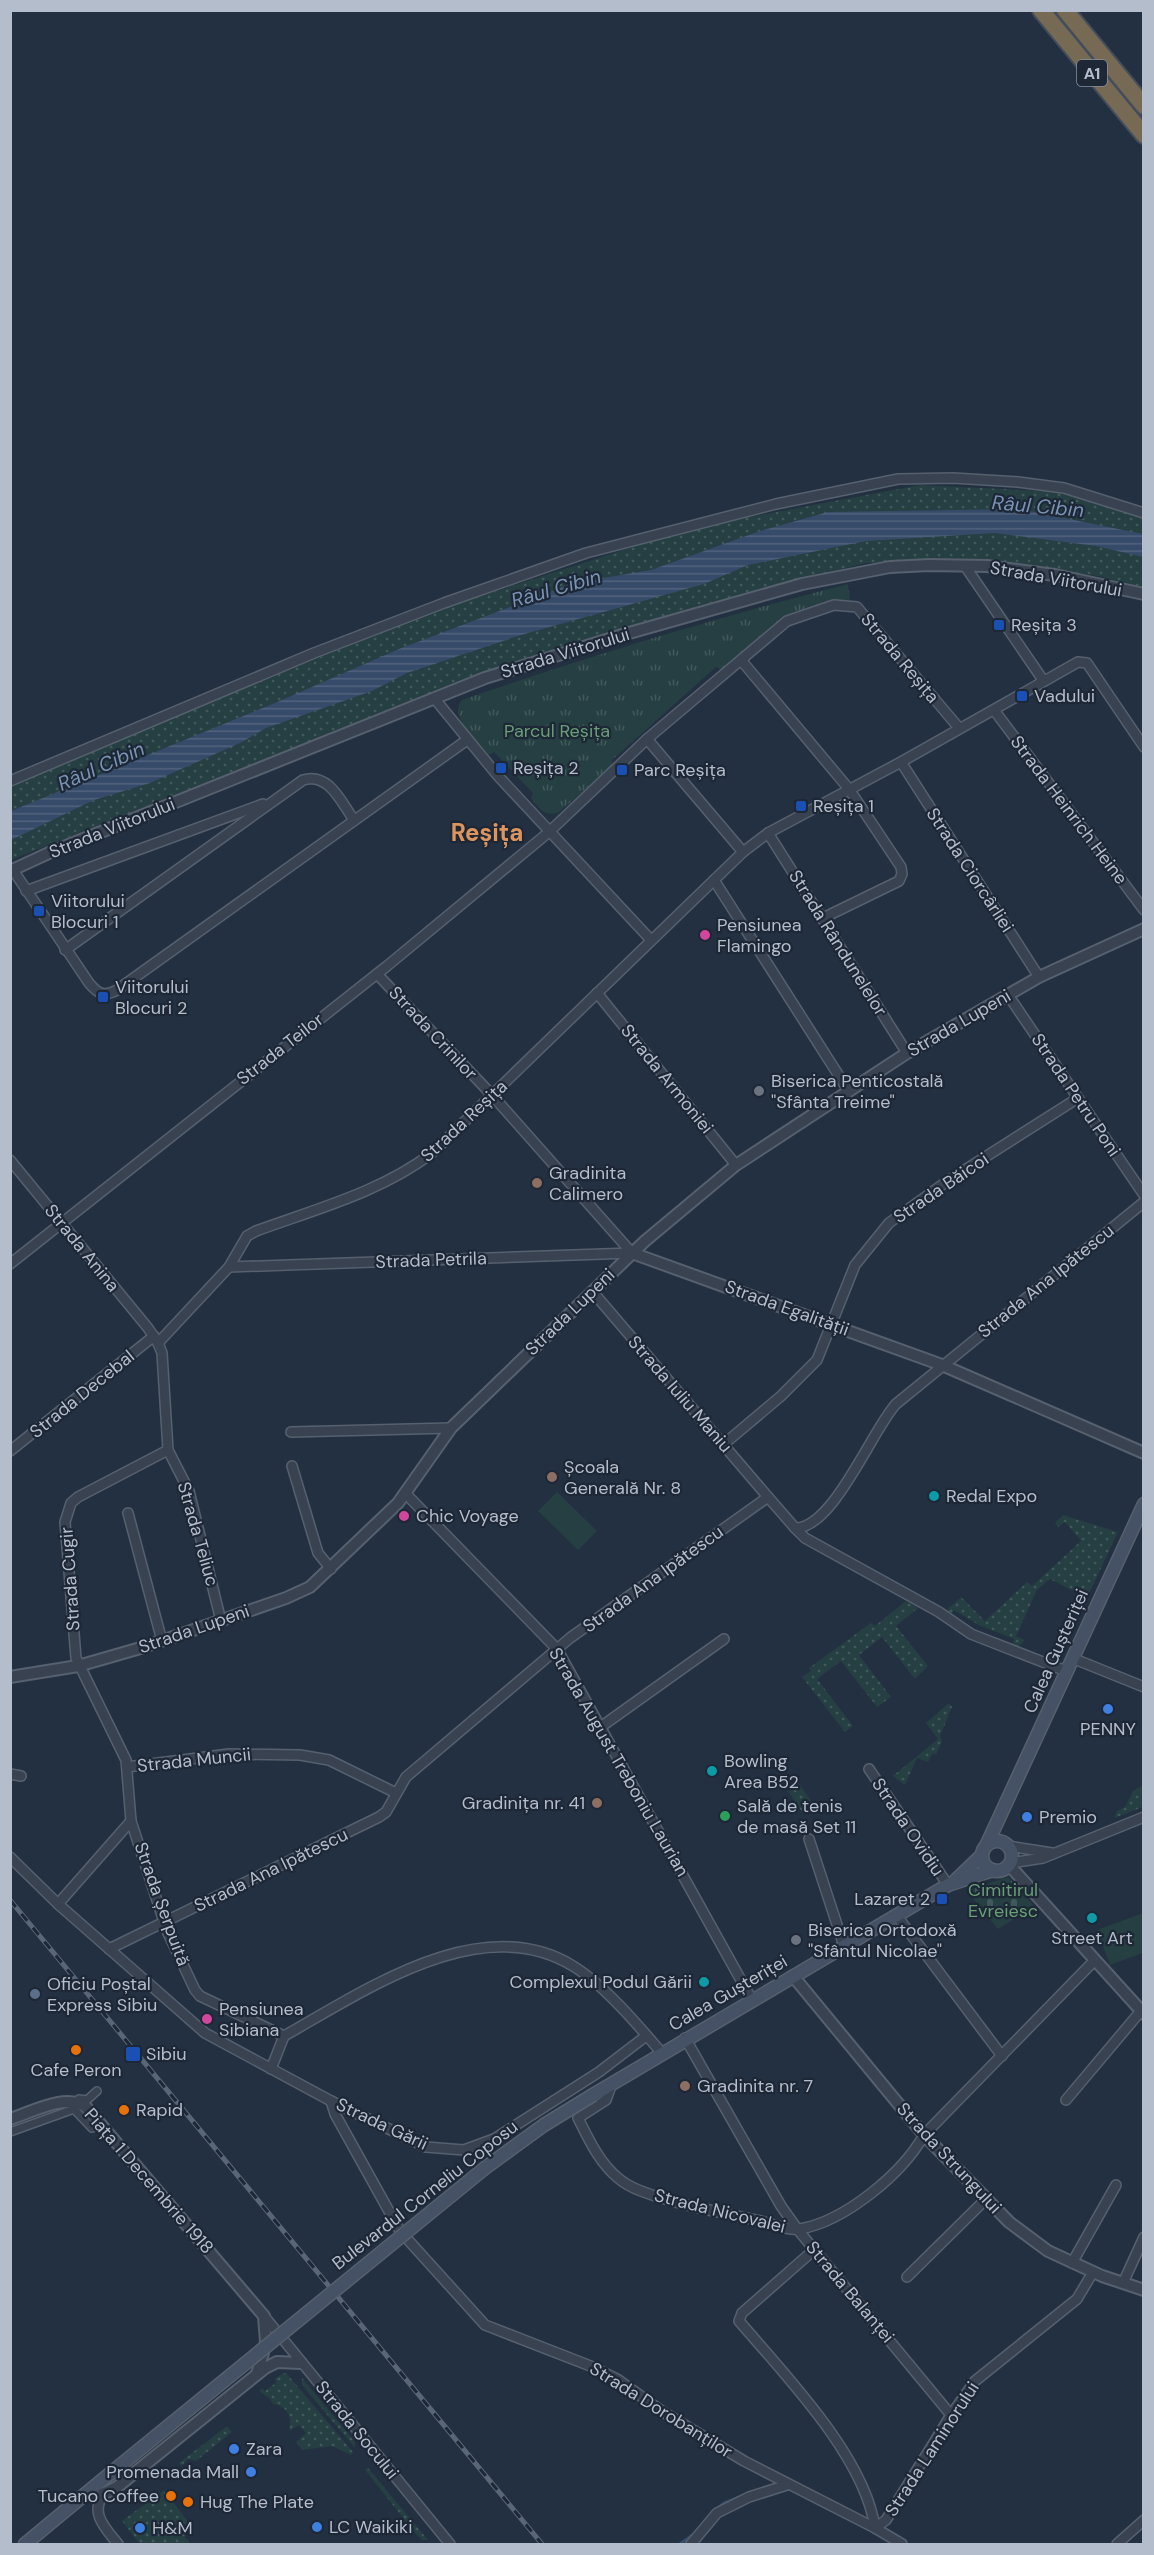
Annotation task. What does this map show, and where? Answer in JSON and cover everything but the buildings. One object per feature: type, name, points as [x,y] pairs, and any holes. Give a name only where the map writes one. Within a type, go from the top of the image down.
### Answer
[{"type":"highway","name":"A1","points":[[1041,10],[1143,135]]},
{"type":"highway","name":"A1","points":[[1065,10],[1143,106]]},
{"type":"main road","name":"Calea Gușteriței","points":[[987,1844],[1143,1504]]},
{"type":"main road","name":"Calea Gușteriței","points":[[1002,1814],[1005,1844]]},
{"type":"main road","points":[[994,1840],[1005,1844],[1012,1854],[1009,1864],[1001,1870],[993,1870],[985,1865],[981,1856],[987,1844],[994,1840]]},
{"type":"main road","name":"Calea Gușteriței","points":[[612,2082],[951,1883],[981,1856]]},
{"type":"main road","name":"Calea Gușteriței","points":[[951,1883],[993,1870]]},
{"type":"main road","name":"Bulevardul Corneliu Coposu","points":[[25,2544],[485,2168],[544,2125],[612,2082]]},
{"type":"street","points":[[10,781],[314,653],[444,603],[586,553],[776,504],[898,479],[953,478],[1018,482],[1064,488],[1143,513]]},
{"type":"street","points":[[965,566],[1043,680]]},
{"type":"street","name":"Strada Viitorului","points":[[466,740],[111,993],[98,993],[65,950],[12,871],[62,848],[484,678],[547,657],[802,584],[890,567],[965,566],[1037,572],[1143,594]]},
{"type":"street","name":"Strada Reșița","points":[[549,832],[647,739],[787,621],[834,605],[857,607],[959,728]]},
{"type":"street","points":[[741,660],[849,789],[902,867],[899,881],[823,918]]},
{"type":"street","name":"Strada Reșița","points":[[156,1339],[229,1267],[242,1242],[256,1231],[346,1199],[416,1166],[432,1153],[743,852],[768,833],[901,762],[1078,662],[1087,663],[1143,744]]},
{"type":"street","points":[[434,698],[466,740],[651,940]]},
{"type":"street","name":"Strada Heinrich Heine","points":[[993,710],[1143,910]]},
{"type":"street","points":[[647,739],[743,852]]},
{"type":"street","name":"Strada Ciorcârliei","points":[[901,762],[1039,977]]},
{"type":"street","points":[[65,950],[303,780],[320,778],[328,784],[354,820]]},
{"type":"street","points":[[26,891],[273,800]]},
{"type":"street","name":"Strada Teilor","points":[[10,1264],[377,974],[549,832]]},
{"type":"street","name":"Strada Rândunelelor","points":[[768,833],[907,1053]]},
{"type":"street","points":[[714,880],[848,1090]]},
{"type":"street","name":"Strada Lupeni","points":[[10,1677],[78,1666],[162,1641],[298,1593],[331,1569],[389,1514],[406,1494],[435,1448],[451,1428],[632,1253],[736,1165],[907,1053],[1039,977],[1143,930]]},
{"type":"street","name":"Strada Crinilor","points":[[377,974],[492,1095],[632,1253]]},
{"type":"street","name":"Strada Armoniei","points":[[597,993],[736,1165]]},
{"type":"street","name":"Strada Petru Poni","points":[[1008,995],[1143,1195]]},
{"type":"street","name":"Strada Băicoi","points":[[724,1444],[810,1368],[822,1349],[833,1324],[855,1265],[889,1223],[946,1182],[1078,1098]]},
{"type":"street","name":"Strada Anina","points":[[10,1160],[156,1339]]},
{"type":"street","name":"Strada Ana Ipătescu","points":[[795,1528],[806,1525],[833,1502],[842,1491],[888,1412],[942,1365],[1143,1202]]},
{"type":"street","name":"Strada Petrila","points":[[229,1267],[632,1253]]},
{"type":"street","name":"Strada Egalității","points":[[632,1253],[942,1365],[1143,1453]]},
{"type":"street","name":"Strada Iuliu Maniu","points":[[592,1291],[768,1497]]},
{"type":"street","points":[[156,1339],[163,1360],[168,1450]]},
{"type":"street","name":"Strada Decebal","points":[[10,1451],[156,1339]]},
{"type":"street","points":[[291,1432],[451,1428]]},
{"type":"street","name":"Strada Teliuc","points":[[168,1450],[189,1491],[221,1621]]},
{"type":"street","name":"Strada Cugir","points":[[78,1666],[65,1533],[67,1512],[71,1503],[78,1497],[168,1450]]},
{"type":"street","points":[[292,1466],[318,1553],[331,1569]]},
{"type":"street","name":"Strada August Treboniu Laurian","points":[[406,1494],[557,1649],[602,1726],[752,2000]]},
{"type":"street","points":[[768,1497],[805,1538],[939,1612],[970,1634],[1066,1671]]},
{"type":"street","name":"Strada Ana Ipătescu","points":[[109,1949],[379,1818],[386,1812],[406,1777],[557,1649],[768,1497]]},
{"type":"street","points":[[128,1513],[162,1641]]},
{"type":"street","points":[[602,1726],[724,1639]]},
{"type":"street","points":[[1072,1658],[1143,1687]]},
{"type":"street","name":"Strada Șerpuită","points":[[78,1666],[124,1754],[131,1821],[165,1922],[195,1990],[200,1996],[284,2036]]},
{"type":"street","name":"Strada Muncii","points":[[127,1767],[229,1754],[300,1755],[329,1760],[396,1793]]},
{"type":"street","name":"Strada Ovidiu","points":[[869,1769],[951,1883]]},
{"type":"street","points":[[10,1774],[21,1776]]},
{"type":"street","points":[[1009,1864],[1043,1858],[1143,1817]]},
{"type":"street","name":"Strada Șerpuită","points":[[58,1904],[131,1821]]},
{"type":"street","points":[[809,1839],[844,1946]]},
{"type":"street","points":[[1005,1844],[1052,1853]]},
{"type":"street","name":"Strada Gării","points":[[10,1857],[58,1904],[205,2032],[271,2069],[426,2147],[464,2150],[494,2139],[598,2072],[646,2036]]},
{"type":"street","points":[[1009,1864],[1142,2013],[1066,2100]]},
{"type":"street","points":[[897,1916],[1002,2056]]},
{"type":"street","points":[[271,2069],[284,2036],[415,1965],[459,1952],[498,1948],[543,1953],[572,1965],[597,1985],[661,2052]]},
{"type":"street","name":"Strada Nicovalei","points":[[612,2082],[606,2100],[578,2118],[592,2146],[619,2179],[641,2191],[670,2200],[798,2230],[834,2219],[893,2173],[924,2135],[1094,1961]]},
{"type":"street","name":"Strada Strungului","points":[[793,1976],[924,2135],[1020,2232],[1048,2251],[1072,2263],[1143,2290]]},
{"type":"street","name":"Strada Balanței","points":[[685,2038],[781,2206],[798,2230],[951,2415]]},
{"type":"street","points":[[10,2132],[87,2100],[97,2091]]},
{"type":"street","points":[[59,2098],[77,2104],[92,2128]]},
{"type":"street","name":"Strada Dorobanților","points":[[331,2100],[335,2114],[400,2231],[485,2325],[601,2371],[693,2432],[788,2486],[875,2528],[902,2544]]},
{"type":"street","name":"Piața 1 Decembrie 1918","points":[[10,2119],[62,2102],[86,2107],[264,2316]]},
{"type":"street","points":[[1072,2263],[1116,2185]]},
{"type":"street","points":[[907,2277],[986,2199]]},
{"type":"street","points":[[1123,2283],[1143,2236]]},
{"type":"street","points":[[815,2249],[742,2313],[740,2321],[832,2433],[858,2480],[873,2516],[875,2528]]},
{"type":"street","name":"Strada Laminorului","points":[[875,2528],[886,2520],[951,2415],[975,2381],[1077,2299],[1093,2272]]},
{"type":"street","points":[[257,2374],[266,2342],[264,2316]]},
{"type":"street","name":"Strada Socului","points":[[264,2316],[450,2544]]},
{"type":"street","points":[[81,2497],[105,2493],[126,2481],[257,2374],[277,2362],[301,2363]]},
{"type":"street","points":[[691,2544],[717,2513],[749,2497],[788,2486]]},
{"type":"street","points":[[105,2493],[98,2504],[98,2517],[118,2544]]},
{"type":"street","points":[[1117,2544],[1143,2520]]},
{"type":"green space","points":[[920,485],[1065,492],[1143,511],[1143,588],[1103,577],[1040,566],[969,560],[866,563],[797,580],[554,650],[469,678],[11,860],[11,780],[441,609],[691,528]]},
{"type":"green space","name":"Parcul Reșița","points":[[848,584],[850,601],[829,604],[795,616],[765,634],[721,670],[716,667],[612,760],[612,766],[554,814],[546,813],[539,808],[531,798],[533,793],[494,752],[489,755],[466,729],[458,714],[458,706],[462,700],[510,684],[702,624]]},
{"type":"green space","points":[[557,1492],[597,1531],[578,1550],[538,1511]]},
{"type":"green space","points":[[1063,1515],[1118,1532],[1087,1598],[1050,1579],[1037,1590],[1016,1636],[1025,1640],[1018,1647],[1012,1646],[1014,1639],[979,1625],[954,1610],[949,1617],[948,1609],[961,1597],[985,1621],[1027,1582],[1032,1586],[1081,1541],[1065,1522],[1058,1527],[1055,1523]]},
{"type":"green space","points":[[906,1601],[918,1608],[896,1626],[928,1666],[915,1679],[882,1637],[859,1655],[891,1697],[877,1707],[841,1661],[817,1679],[853,1726],[845,1732],[802,1677],[811,1671],[809,1668],[871,1623],[875,1626]]},
{"type":"green space","points":[[949,1703],[952,1707],[940,1736],[942,1740],[936,1755],[933,1753],[928,1762],[917,1758],[905,1785],[893,1776],[938,1739],[926,1723]]},
{"type":"green space","points":[[797,1781],[813,1804],[802,1812],[786,1788]]},
{"type":"green space","points":[[1143,1785],[1143,1807],[1114,1818],[1117,1811],[1125,1807],[1133,1791]]},
{"type":"green space","name":"Cimitirul Evreiesc","points":[[1008,1877],[1034,1906],[998,1929],[967,1891]]},
{"type":"green space","points":[[1143,1913],[1143,1953],[1110,1965],[1097,1930]]},
{"type":"green space","points":[[284,2373],[353,2452],[351,2455],[332,2446],[302,2450],[296,2442],[306,2433],[299,2425],[289,2431],[288,2413],[282,2407],[273,2404],[259,2391],[262,2388],[265,2391],[277,2382],[274,2379]]},
{"type":"green space","points":[[302,2378],[355,2442],[355,2448],[302,2385]]},
{"type":"green space","points":[[227,2426],[232,2432],[196,2461],[188,2459],[181,2466],[179,2463]]},
{"type":"green space","points":[[368,2468],[428,2540],[422,2540],[416,2534],[365,2470]]},
{"type":"green space","points":[[164,2490],[189,2523],[185,2537],[190,2544],[140,2544],[122,2521]]},
{"type":"water","points":[[1020,509],[1143,534],[1143,557],[1096,546],[995,533],[866,541],[748,565],[704,584],[521,635],[407,673],[372,691],[266,728],[242,742],[150,783],[94,800],[11,840],[11,811],[275,703],[399,649],[573,583],[651,570],[760,531],[828,512]]},
{"type":"waterway","points":[[718,2508],[724,2503],[755,2491]]},
{"type":"waterway","points":[[680,2544],[695,2533]]},
{"type":"railway","points":[[10,1900],[542,2544]]},
{"type":"place","name":"Reșița 3","points":[[999,625]]},
{"type":"place","name":"Vadului","points":[[1022,696]]},
{"type":"place","name":"Reșița 2","points":[[501,768]]},
{"type":"place","name":"Parc Reșița","points":[[622,770]]},
{"type":"place","name":"Reșița 1","points":[[801,806]]},
{"type":"place","name":"Viitorului Blocuri 1","points":[[39,911]]},
{"type":"place","name":"Pensiunea Flamingo","points":[[705,935]]},
{"type":"place","name":"Viitorului Blocuri 2","points":[[103,997]]},
{"type":"place","name":"Biserica Penticostală \"Sfânta Treime\"","points":[[759,1091]]},
{"type":"place","name":"Gradinita Calimero","points":[[537,1183]]},
{"type":"place","name":"Școala Generală Nr. 8","points":[[552,1477]]},
{"type":"place","name":"Redal Expo","points":[[934,1496]]},
{"type":"place","name":"Chic Voyage","points":[[404,1516]]},
{"type":"place","name":"PENNY","points":[[1108,1709]]},
{"type":"place","name":"Bowling Area B52","points":[[712,1771]]},
{"type":"place","name":"Gradinița nr. 41","points":[[597,1803]]},
{"type":"place","name":"Sală de tenis de masă Set 11","points":[[725,1816]]},
{"type":"place","name":"Premio","points":[[1027,1817]]},
{"type":"place","name":"Lazaret 2","points":[[942,1899]]},
{"type":"place","name":"Street Art","points":[[1092,1918]]},
{"type":"place","name":"Biserica Ortodoxă \"Sfântul Nicolae\"","points":[[796,1940]]},
{"type":"place","name":"Complexul Podul Gării","points":[[704,1982]]},
{"type":"place","name":"Oficiu Poștal Express Sibiu","points":[[35,1994]]},
{"type":"place","name":"Pensiunea Sibiana","points":[[207,2019]]},
{"type":"place","name":"Cafe Peron","points":[[76,2050]]},
{"type":"place","name":"Sibiu","points":[[133,2054]]},
{"type":"place","name":"Gradinita nr. 7","points":[[685,2086]]},
{"type":"place","name":"Rapid","points":[[124,2110]]},
{"type":"place","name":"Zara","points":[[234,2449]]},
{"type":"place","name":"Promenada Mall","points":[[251,2472]]},
{"type":"place","name":"Tucano Coffee","points":[[171,2496]]},
{"type":"place","name":"Hug The Plate","points":[[188,2502]]},
{"type":"place","name":"LC Waikiki","points":[[317,2527]]},
{"type":"place","name":"H&M","points":[[140,2528]]},
{"type":"district","name":"Reșița","points":[[487,832]]},
{"type":"water label","name":"Râul Cibin","points":[[1038,506]]},
{"type":"water label","name":"Râul Cibin","points":[[556,588]]},
{"type":"water label","name":"Râul Cibin","points":[[101,766]]}]
